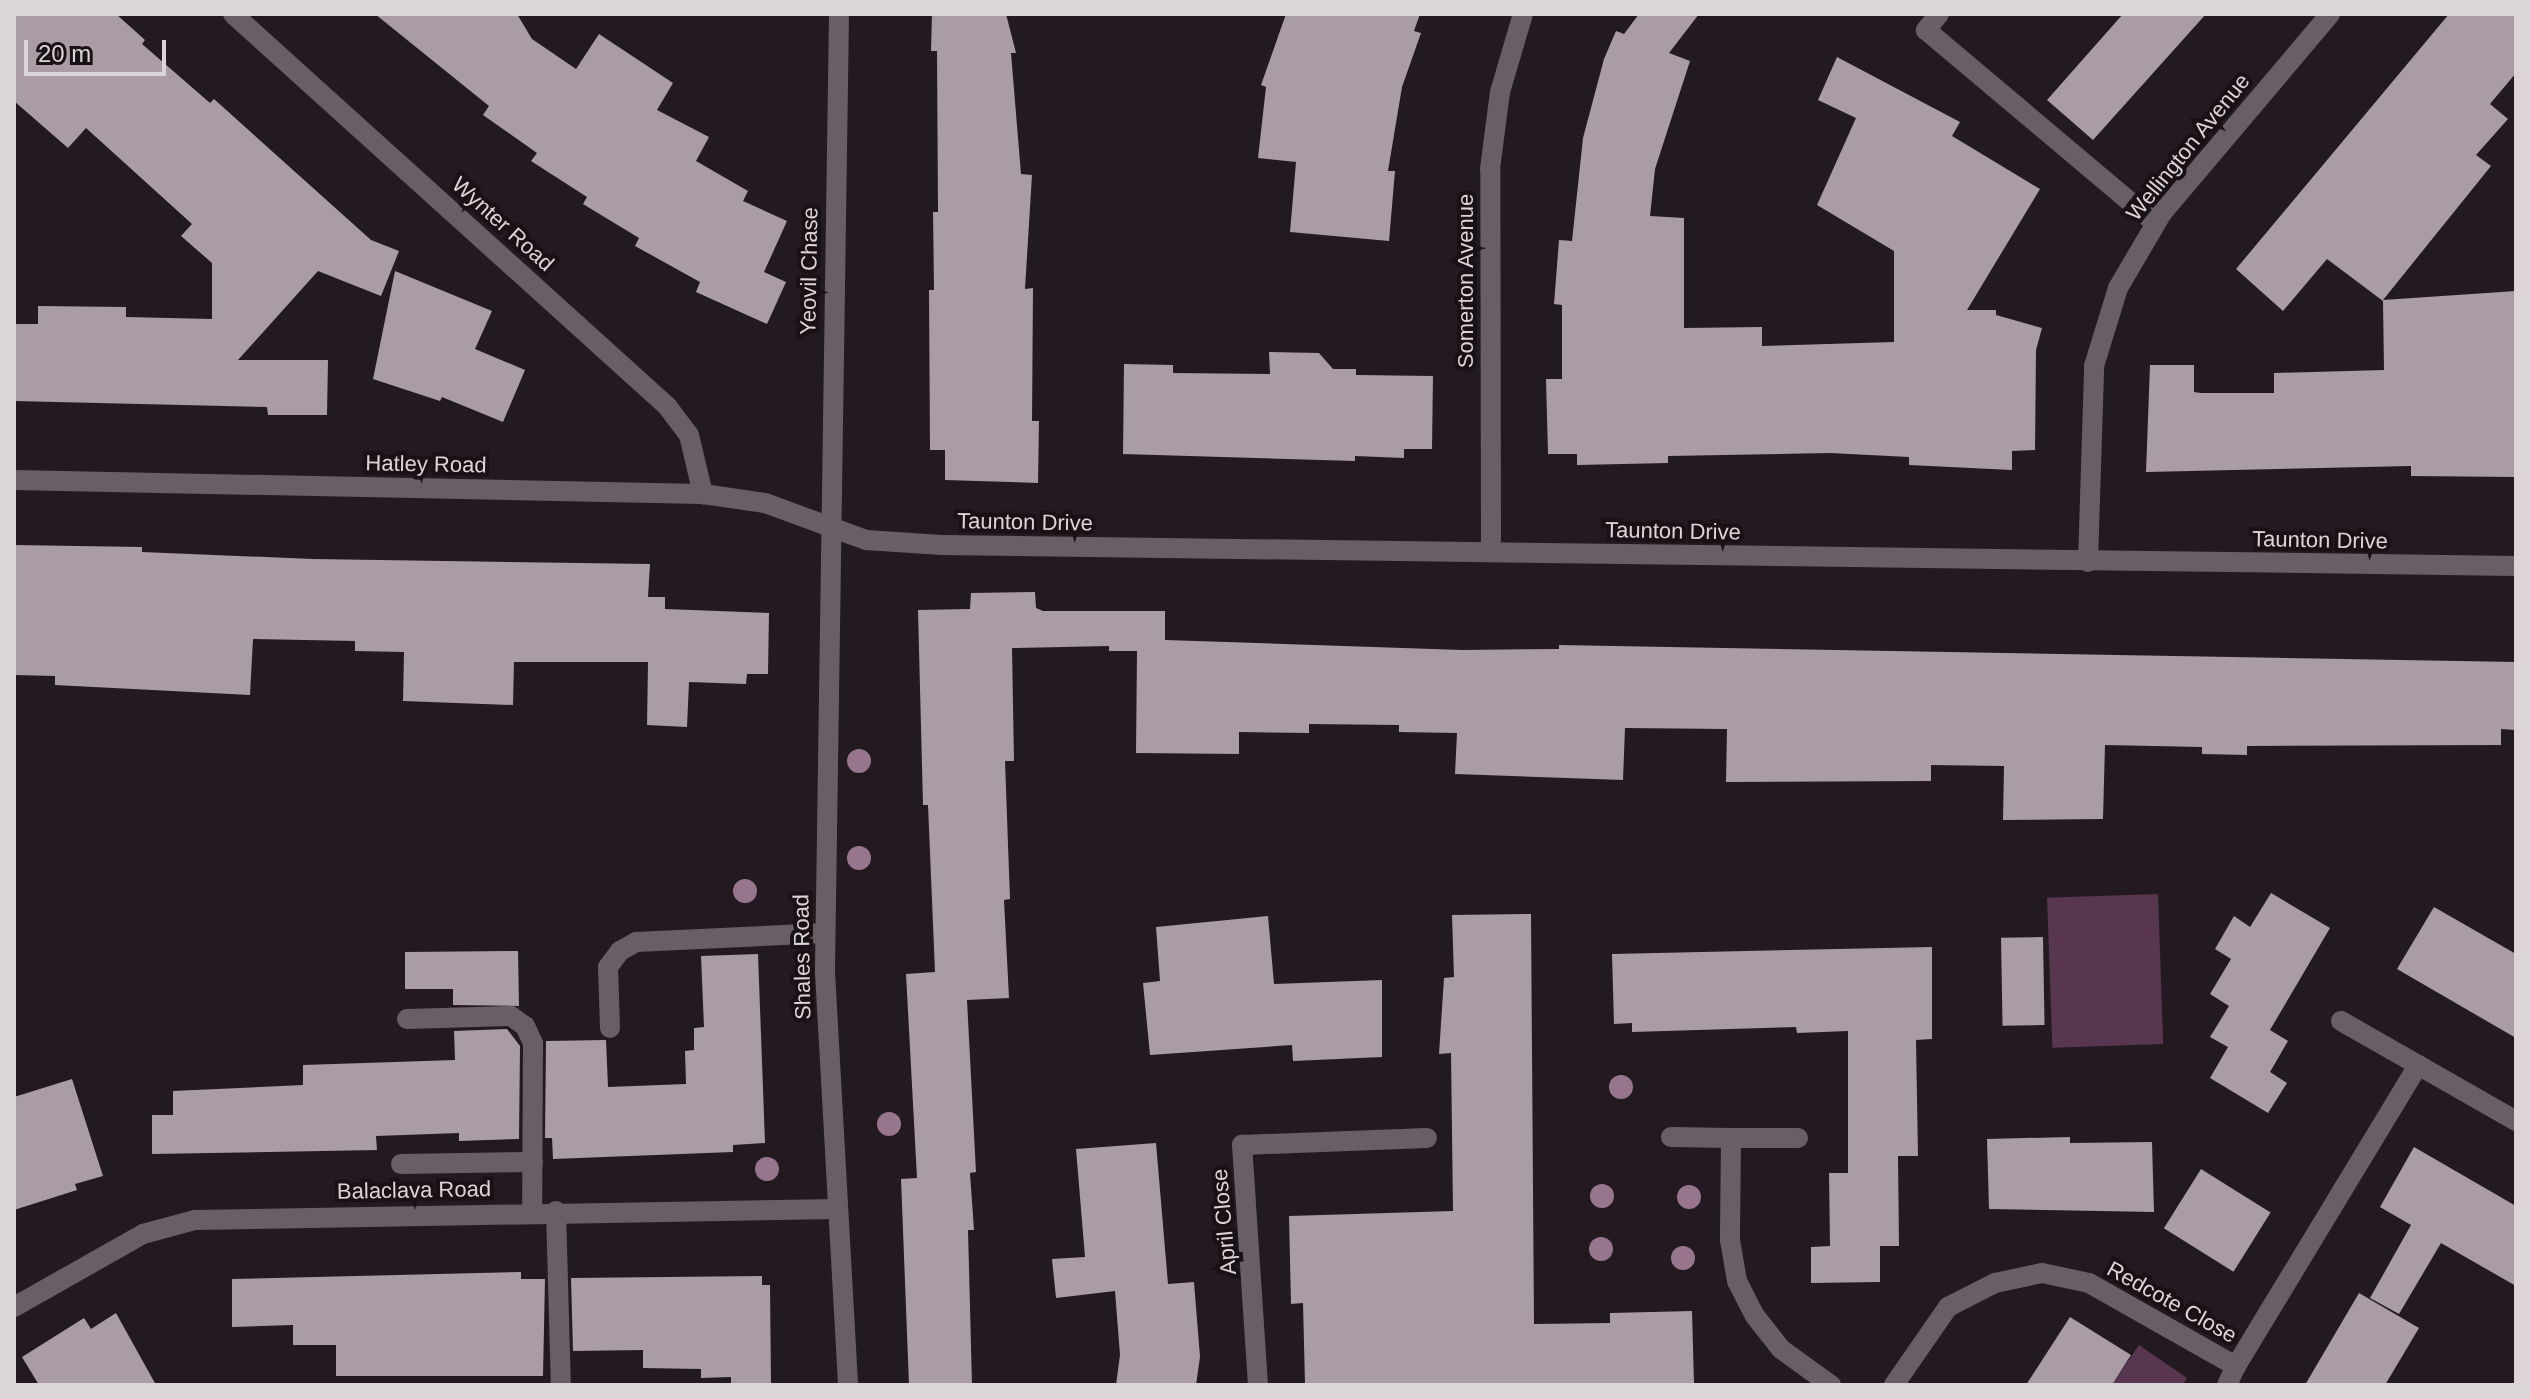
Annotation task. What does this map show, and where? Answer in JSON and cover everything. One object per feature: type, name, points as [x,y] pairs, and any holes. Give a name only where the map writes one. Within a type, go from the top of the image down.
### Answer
[{"type":"street","name":"Wynter Road","points":[[233,14],[667,406],[689,435],[703,494]]},
{"type":"street","name":"Yeovil Chase","points":[[831,529],[839,14]]},
{"type":"street","name":"Somerton Avenue","points":[[1491,551],[1490,169],[1500,92],[1523,14]]},
{"type":"street","points":[[1939,14],[1926,30],[2155,223]]},
{"type":"street","name":"Wellington Avenue","points":[[2088,562],[2094,366],[2118,288],[2155,223],[2330,14]]},
{"type":"street","name":"Hatley Road","points":[[14,480],[703,494],[765,503],[831,529]]},
{"type":"street","name":"Taunton Drive","points":[[831,529],[877,542],[942,545],[2516,566]]},
{"type":"street","name":"Shales Road","points":[[831,529],[825,933],[836,1209],[848,1385]]},
{"type":"street","points":[[610,1028],[608,967],[620,951],[636,942],[825,933]]},
{"type":"street","points":[[407,1019],[511,1016],[525,1026],[533,1043],[532,1212]]},
{"type":"street","points":[[2341,1021],[2516,1121]]},
{"type":"street","name":"Redcote Close","points":[[2227,1385],[2418,1065]]},
{"type":"street","points":[[1671,1137],[1798,1138]]},
{"type":"street","name":"April Close","points":[[1258,1385],[1242,1145],[1427,1138]]},
{"type":"street","points":[[1731,1138],[1730,1240],[1737,1281],[1755,1316],[1781,1349],[1831,1385]]},
{"type":"street","points":[[401,1164],[533,1162]]},
{"type":"street","name":"Balaclava Road","points":[[14,1307],[143,1234],[195,1220],[556,1211],[836,1209]]},
{"type":"street","points":[[556,1211],[561,1385]]},
{"type":"street","name":"Redcote Close","points":[[1894,1385],[1948,1307],[1995,1283],[2042,1273],[2089,1283],[2236,1366]]},
{"type":"shaded area","points":[[2158,894],[2163,1044],[2052,1048],[2047,898]]},
{"type":"shaded area","points":[[2139,1345],[2187,1378],[2183,1385],[2112,1385]]},
{"type":"building","points":[[14,14],[116,14],[145,40],[142,44],[210,103],[214,99],[371,240],[399,251],[381,296],[318,271],[238,360],[328,360],[327,415],[268,415],[267,407],[14,401],[14,324],[38,324],[38,306],[126,307],[126,317],[212,319],[212,263],[181,236],[192,224],[86,128],[68,148],[14,101]]},
{"type":"building","points":[[375,14],[517,14],[532,39],[576,69],[599,34],[673,83],[657,110],[709,137],[696,161],[748,191],[743,201],[787,221],[764,272],[786,282],[767,324],[696,292],[700,282],[635,246],[639,238],[583,204],[587,197],[531,161],[537,153],[483,115],[489,106]]},
{"type":"building","points":[[932,14],[1006,14],[1016,53],[1011,53],[1021,174],[1032,175],[1025,289],[1033,288],[1032,421],[1039,421],[1038,483],[945,480],[945,450],[930,450],[929,290],[934,290],[933,212],[938,212],[937,51],[931,51]]},
{"type":"building","points":[[1286,14],[1420,14],[1414,31],[1421,33],[1402,87],[1388,171],[1395,171],[1389,241],[1290,232],[1296,162],[1258,158],[1266,87],[1261,85]]},
{"type":"building","points":[[1639,14],[1699,14],[1669,53],[1690,61],[1655,169],[1650,216],[1684,218],[1684,328],[1762,327],[1762,346],[1894,342],[1894,251],[1817,205],[1856,118],[1818,100],[1837,57],[1960,122],[1952,136],[2040,189],[1967,310],[1996,310],[1996,315],[2042,328],[2036,350],[2035,450],[2012,451],[2012,470],[1909,465],[1909,457],[1830,453],[1668,456],[1668,463],[1577,465],[1577,454],[1548,454],[1546,379],[1562,379],[1562,305],[1554,304],[1559,240],[1572,241],[1583,138],[1604,59],[1616,31],[1624,34]]},
{"type":"building","points":[[2123,14],[2206,14],[2093,140],[2047,100]]},
{"type":"building","points":[[2449,14],[2516,14],[2516,73],[2490,104],[2508,119],[2476,155],[2491,166],[2383,300],[2516,291],[2516,477],[2411,476],[2411,466],[2146,472],[2150,365],[2194,365],[2194,392],[2201,393],[2274,393],[2274,373],[2384,370],[2383,301],[2327,259],[2283,311],[2236,269]]},
{"type":"building","points":[[395,271],[492,311],[475,349],[525,370],[503,422],[442,397],[440,401],[373,379]]},
{"type":"building","points":[[1269,352],[1319,353],[1333,369],[1356,369],[1356,375],[1433,376],[1432,449],[1404,449],[1404,458],[1355,456],[1355,461],[1123,454],[1124,364],[1173,365],[1173,373],[1270,374]]},
{"type":"building","points":[[14,545],[142,547],[142,552],[313,559],[650,564],[648,597],[665,597],[665,609],[769,613],[768,674],[747,674],[746,684],[689,682],[687,727],[647,725],[648,662],[514,662],[513,705],[403,701],[404,652],[355,651],[355,641],[253,639],[250,695],[55,685],[55,676],[14,675]]},
{"type":"building","points":[[1035,592],[1036,608],[1043,611],[1165,611],[1165,640],[1462,650],[1559,649],[1559,645],[2516,662],[2516,730],[2501,729],[2501,745],[2247,746],[2247,755],[2202,754],[2202,747],[2105,745],[2103,819],[2003,820],[2004,766],[1931,765],[1931,781],[1726,782],[1727,729],[1625,728],[1623,780],[1455,774],[1457,733],[1399,732],[1399,725],[1309,724],[1309,733],[1239,732],[1239,754],[1136,753],[1137,651],[1109,651],[1109,646],[1012,648],[1014,761],[1005,761],[1010,899],[1004,900],[1009,998],[967,1000],[976,1172],[970,1173],[974,1230],[968,1230],[972,1385],[909,1385],[901,1179],[917,1178],[906,974],[935,972],[928,805],[923,805],[918,610],[970,609],[971,593]]},
{"type":"building","points":[[2271,893],[2330,928],[2270,1030],[2288,1041],[2270,1072],[2287,1083],[2268,1113],[2210,1078],[2228,1047],[2210,1037],[2229,1006],[2210,994],[2231,959],[2215,949],[2234,916],[2250,927]]},
{"type":"building","points":[[2434,907],[2516,954],[2516,1038],[2397,969]]},
{"type":"building","points":[[1531,914],[1534,1324],[1610,1323],[1610,1313],[1692,1311],[1694,1383],[1305,1385],[1303,1303],[1291,1304],[1289,1216],[1453,1211],[1451,1053],[1439,1054],[1444,978],[1454,977],[1452,915]]},
{"type":"building","points":[[1268,916],[1274,984],[1382,980],[1382,1057],[1293,1061],[1292,1045],[1150,1055],[1143,983],[1160,981],[1156,927]]},
{"type":"building","points":[[2043,937],[2045,1025],[2003,1026],[2001,938]]},
{"type":"building","points":[[1932,947],[1932,1039],[1916,1040],[1918,1156],[1898,1156],[1899,1246],[1880,1246],[1880,1282],[1811,1283],[1811,1247],[1830,1246],[1829,1173],[1848,1173],[1848,1031],[1797,1033],[1796,1027],[1632,1032],[1632,1023],[1614,1024],[1612,954]]},
{"type":"building","points":[[518,951],[519,1006],[453,1005],[453,989],[405,989],[405,952]]},
{"type":"building","points":[[758,954],[765,1143],[733,1145],[733,1152],[553,1159],[552,1138],[545,1138],[546,1041],[606,1040],[608,1087],[686,1084],[685,1051],[694,1050],[694,1028],[704,1027],[701,956]]},
{"type":"building","points":[[507,1029],[520,1046],[519,1139],[459,1141],[459,1133],[376,1136],[377,1150],[152,1154],[152,1115],[173,1115],[173,1091],[303,1085],[303,1065],[455,1060],[454,1031]]},
{"type":"building","points":[[72,1079],[103,1176],[75,1184],[77,1190],[14,1210],[14,1097]]},
{"type":"building","points":[[2070,1137],[2070,1143],[2152,1142],[2154,1212],[1989,1209],[1987,1139]]},
{"type":"building","points":[[1156,1143],[1168,1284],[1194,1282],[1200,1357],[1196,1385],[1116,1385],[1120,1355],[1115,1291],[1056,1298],[1052,1259],[1085,1257],[1076,1149]]},
{"type":"building","points":[[2414,1147],[2516,1206],[2516,1286],[2441,1243],[2399,1314],[2370,1298],[2411,1225],[2380,1207]]},
{"type":"building","points":[[2201,1169],[2271,1212],[2233,1272],[2164,1228]]},
{"type":"building","points":[[521,1272],[521,1279],[545,1279],[543,1376],[336,1376],[336,1345],[293,1345],[293,1325],[232,1327],[232,1279]]},
{"type":"building","points":[[762,1276],[762,1285],[770,1285],[771,1385],[731,1385],[731,1377],[701,1378],[701,1369],[643,1368],[643,1350],[573,1351],[571,1278]]},
{"type":"building","points":[[2359,1293],[2419,1328],[2385,1385],[2305,1385]]},
{"type":"building","points":[[116,1313],[156,1385],[39,1385],[22,1357],[84,1318],[91,1329]]},
{"type":"building","points":[[2070,1317],[2131,1355],[2112,1385],[2026,1385]]}]
